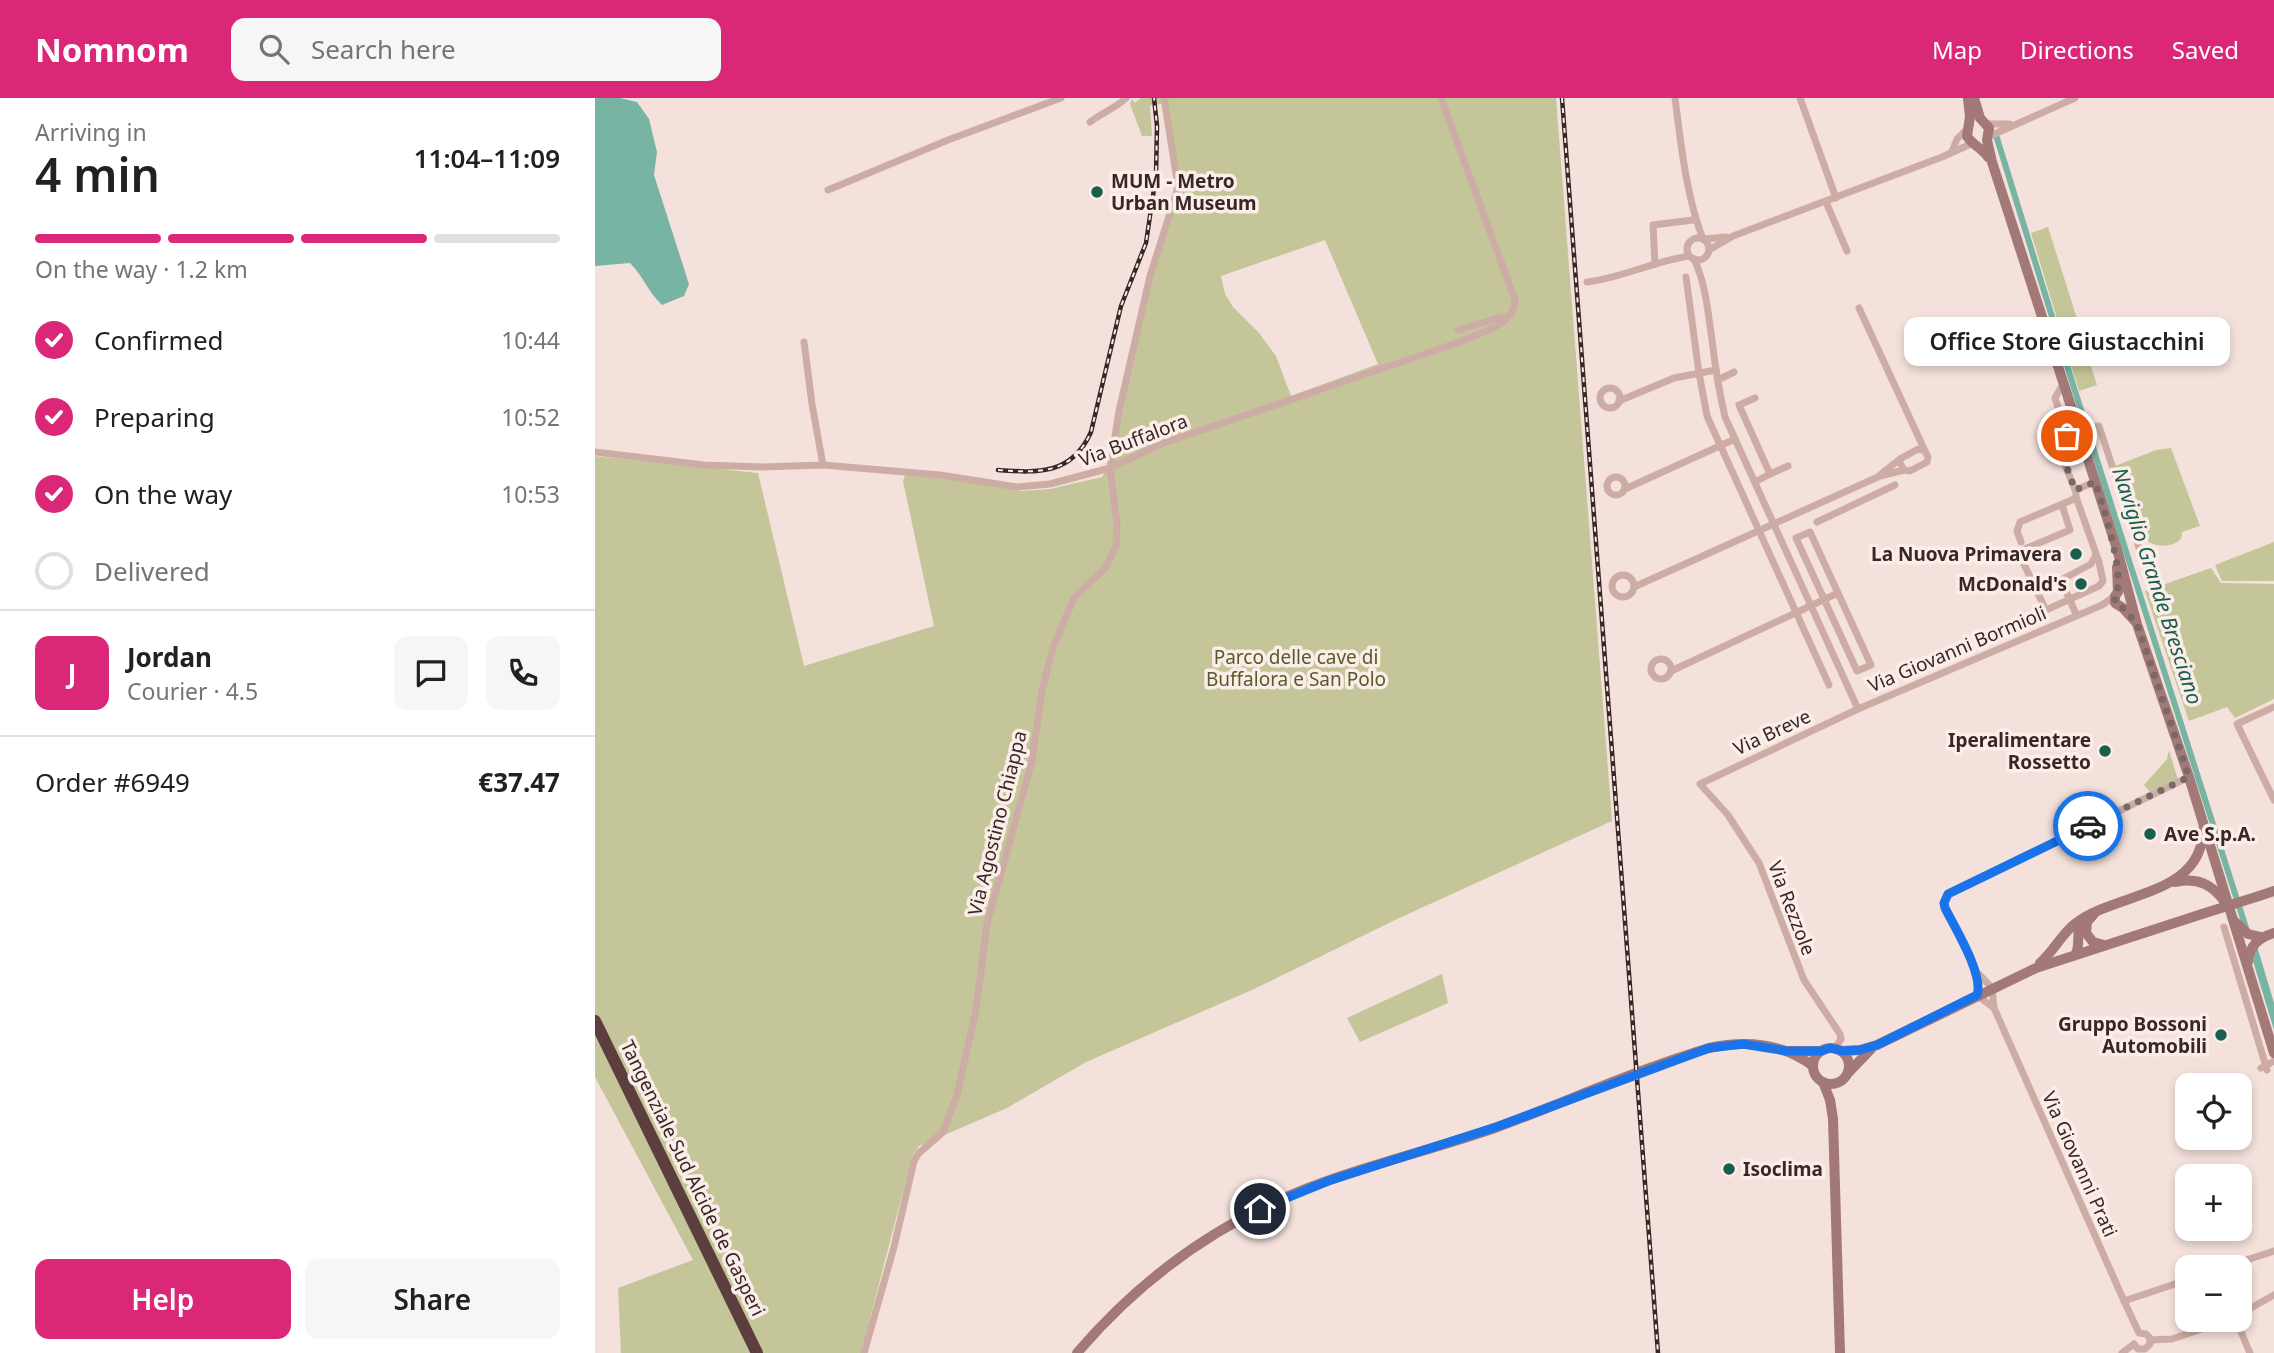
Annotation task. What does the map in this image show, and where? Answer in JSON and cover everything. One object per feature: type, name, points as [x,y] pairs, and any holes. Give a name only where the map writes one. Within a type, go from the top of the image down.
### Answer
[{"type":"highway","name":"Tangenziale Sud Alcide de Gasperi","points":[[595,1021],[757,1353]]},
{"type":"highway","name":"Tangenziale Sud Alcide de Gasperi","points":[[595,1036],[747,1350]]},
{"type":"street","points":[[828,190],[1044,101],[1061,98]]},
{"type":"street","points":[[1090,122],[1126,98]]},
{"type":"street","name":"Via Agostino Chiappa","points":[[864,1353],[894,1247],[914,1161],[919,1153],[943,1132],[957,1095],[976,1010],[987,924],[1032,761],[1042,691],[1053,647],[1074,598],[1106,567],[1116,546],[1117,523],[1110,468],[1119,411],[1150,276],[1177,191],[1164,98]]},
{"type":"street","points":[[1441,98],[1513,293],[1514,309],[1506,319],[1502,317],[1458,330]]},
{"type":"street","points":[[1675,98],[1692,201],[1690,250]]},
{"type":"street","points":[[1800,98],[1836,198]]},
{"type":"street","points":[[1968,98],[1968,139],[1982,141]]},
{"type":"street","points":[[1974,98],[1984,123],[1982,141],[1992,162],[2063,384],[2081,429],[2137,624],[2189,777],[2248,966],[2267,1066]]},
{"type":"street","points":[[1690,250],[1701,260],[1733,236],[1945,156],[2075,98]]},
{"type":"street","points":[[1952,151],[1957,139],[1973,122],[2014,125]]},
{"type":"street","points":[[1692,201],[1703,239],[1708,244],[1708,253]]},
{"type":"street","points":[[1826,202],[1847,251]]},
{"type":"street","points":[[1655,264],[1653,225],[1693,220]]},
{"type":"street","points":[[1587,282],[1614,278],[1673,258],[1690,250],[1697,238],[1733,236]]},
{"type":"street","name":"Via Giovanni Bormioli","points":[[1690,250],[1699,269],[1704,290],[1725,417],[1858,709],[2076,614],[2096,608]]},
{"type":"street","name":"Via Giovanni Bormioli","points":[[1704,290],[1708,253]]},
{"type":"street","points":[[1686,277],[1707,416],[1829,685]]},
{"type":"street","points":[[1634,587],[1880,476],[1910,471],[1925,464],[1927,457],[1921,450],[1919,440],[1859,308]]},
{"type":"street","points":[[1691,315],[1708,313]]},
{"type":"street","name":"Via Buffalora","points":[[595,452],[704,465],[823,465],[969,478],[1022,487],[1051,484],[1110,468],[1161,444],[1361,372],[1457,342],[1506,319]]},
{"type":"street","points":[[804,342],[823,465]]},
{"type":"street","points":[[1619,401],[1674,378],[1716,370]]},
{"type":"street","points":[[1718,380],[1734,372]]},
{"type":"street","points":[[2062,505],[2070,530],[2020,551],[2019,555],[2044,610],[2101,585],[2103,581],[2066,465],[2073,454],[2055,398],[2063,384]]},
{"type":"street","points":[[1755,398],[1739,405],[1770,474]]},
{"type":"street","points":[[2081,429],[2098,425],[2100,428],[2144,563]]},
{"type":"street","points":[[1625,489],[1735,439]]},
{"type":"street","points":[[625,456],[626,445]]},
{"type":"street","points":[[1880,476],[1900,459],[1921,450]]},
{"type":"street","points":[[1900,459],[1904,470]]},
{"type":"street","points":[[1755,482],[1788,466]]},
{"type":"street","points":[[2021,541],[2017,531],[2020,522],[2062,505],[2075,493],[2095,482]]},
{"type":"street","points":[[1817,523],[1895,485]]},
{"type":"street","points":[[1849,490],[1855,504]]},
{"type":"street","points":[[2108,522],[2119,573],[2115,603],[2137,624]]},
{"type":"street","name":"Via Giovanni Bormioli","points":[[1810,532],[1838,593],[1871,665],[1857,671],[1796,538],[1810,532]]},
{"type":"street","points":[[2076,614],[2062,578],[2091,564],[2096,554]]},
{"type":"street","points":[[2091,564],[2100,570]]},
{"type":"street","points":[[2096,608],[2125,591],[2131,597]]},
{"type":"street","points":[[1671,671],[1838,593]]},
{"type":"street","points":[[2096,608],[2120,608],[2130,605],[2131,597]]},
{"type":"street","points":[[2274,707],[2237,724],[2274,800]]},
{"type":"street","name":"Via Breve","points":[[1700,784],[1858,709]]},
{"type":"street","points":[[1977,995],[1979,983],[1974,969],[1945,908],[1948,894],[2189,777]]},
{"type":"street","name":"Via Rezzole","points":[[1700,784],[1728,815],[1759,863],[1804,980],[1840,1034],[1838,1050]]},
{"type":"street","points":[[2036,968],[2077,922],[2168,883],[2183,873],[2194,860],[2203,837],[2203,821]]},
{"type":"street","points":[[2168,883],[2190,880],[2212,887],[2242,930],[2261,937]]},
{"type":"street","points":[[1077,1353],[1125,1302],[1182,1256],[1236,1222],[1293,1194],[1496,1127],[1709,1048],[1743,1044],[1786,1051],[1821,1051],[1860,1050],[1877,1045],[2036,968],[2274,891]]},
{"type":"street","points":[[2090,916],[2086,933],[2093,942],[2104,945]]},
{"type":"street","points":[[2074,954],[2078,928],[2090,916]]},
{"type":"street","points":[[2224,927],[2262,1033],[2274,1053]]},
{"type":"street","points":[[2071,929],[2067,944],[2074,954]]},
{"type":"street","points":[[2248,966],[2249,953],[2256,941],[2274,933]]},
{"type":"street","points":[[1974,969],[1992,988]]},
{"type":"street","name":"Via Giovanni Prati","points":[[1992,988],[1994,1008],[2139,1333]]},
{"type":"street","name":"Via Giovanni Prati","points":[[1977,995],[1994,1008]]},
{"type":"street","points":[[1823,1082],[1833,1084],[1845,1077],[1877,1045]]},
{"type":"street","points":[[1832,1118],[1849,1064],[1838,1050]]},
{"type":"street","points":[[1786,1051],[1812,1066],[1816,1076],[1823,1082],[1830,1100],[1840,1353]]},
{"type":"street","points":[[1812,1066],[1821,1051]]},
{"type":"street","points":[[2252,1259],[2273,1253]]},
{"type":"street","points":[[2124,1301],[2175,1284]]},
{"type":"street","points":[[2252,1307],[2274,1295]]},
{"type":"street","points":[[2150,1340],[2169,1340],[2193,1332]]},
{"type":"street","points":[[2241,1332],[2251,1353]]},
{"type":"street","points":[[2139,1333],[2146,1334],[2150,1340],[2146,1351],[2138,1349],[2134,1344],[2134,1337],[2139,1333]]},
{"type":"street","points":[[2122,1353],[2134,1344]]},
{"type":"green space","points":[[1141,98],[1162,98],[1162,104],[1150,105],[1152,136],[1142,136],[1130,104],[1132,99],[1135,103]]},
{"type":"green space","name":"Parco delle cave di Buffalora e San Polo","points":[[1167,98],[1556,98],[1612,821],[1397,919],[1254,989],[1086,1062],[1007,1108],[919,1146],[912,1157],[861,1353],[621,1353],[618,1288],[693,1260],[595,1077],[595,456],[758,473],[804,666],[934,626],[903,481],[905,475],[968,481],[1022,491],[1050,489],[1102,477],[1114,456],[1121,411],[1152,276],[1180,193]],"holes":[[[1325,240],[1378,364],[1291,396],[1276,356],[1259,333],[1233,307],[1225,294],[1221,276]]]},
{"type":"green space","points":[[2048,227],[2079,325],[2068,329],[2076,347],[2087,354],[2097,385],[2079,391],[2031,233]]},
{"type":"green space","points":[[2171,448],[2200,526],[2182,532],[2179,541],[2173,544],[2159,546],[2148,541],[2132,520],[2115,466],[2156,450]]},
{"type":"green space","points":[[2274,542],[2274,581],[2222,581],[2215,565]]},
{"type":"green space","points":[[2211,568],[2221,583],[2274,584],[2274,699],[2235,718],[2227,707],[2189,721],[2145,591]]},
{"type":"green space","points":[[2169,750],[2178,780],[2150,792],[2144,785],[2167,759]]},
{"type":"green space","points":[[1442,974],[1448,1003],[1360,1042],[1347,1018]]},
{"type":"water","points":[[595,98],[620,98],[637,102],[649,119],[657,152],[654,175],[689,284],[684,296],[662,305],[630,263],[595,266]]},
{"type":"water","points":[[2257,946],[2274,1003],[2274,1030],[2253,961]]},
{"type":"waterway","name":"Naviglio Grande Bresciano","points":[[1996,135],[2246,928]]},
{"type":"railway","points":[[998,470],[1040,471],[1064,464],[1083,446],[1091,432],[1121,306],[1146,243],[1156,175],[1157,126],[1154,98]]},
{"type":"railway","points":[[1562,98],[1658,1353]]},
{"type":"way so far","points":[[2067,436],[2073,456],[2066,465],[2075,490],[2095,482],[2108,522],[2119,573],[2115,603],[2137,624],[2189,777],[2088,826]]},
{"type":"place","name":"MUM - Metro Urban Museum","points":[[1097,192]]},
{"type":"place","name":"Office Store Giustacchini","points":[[2067,436]]},
{"type":"place","name":"La Nuova Primavera","points":[[2076,554]]},
{"type":"place","name":"McDonald's","points":[[2081,584]]},
{"type":"place","name":"Iperalimentare Rossetto","points":[[2105,751]]},
{"type":"place","name":"Ave S.p.A.","points":[[2150,834]]},
{"type":"place","name":"Gruppo Bossoni Automobili","points":[[2221,1035]]},
{"type":"place","name":"Isoclima","points":[[1729,1169]]},
{"type":"route","points":[[1260,1209],[1328,1181],[1496,1127],[1709,1048],[1743,1044],[1786,1051],[1821,1051],[1830,1048],[1851,1051],[1877,1045],[1977,995],[1979,983],[1974,969],[1945,908],[1948,894],[2088,826]]}]
